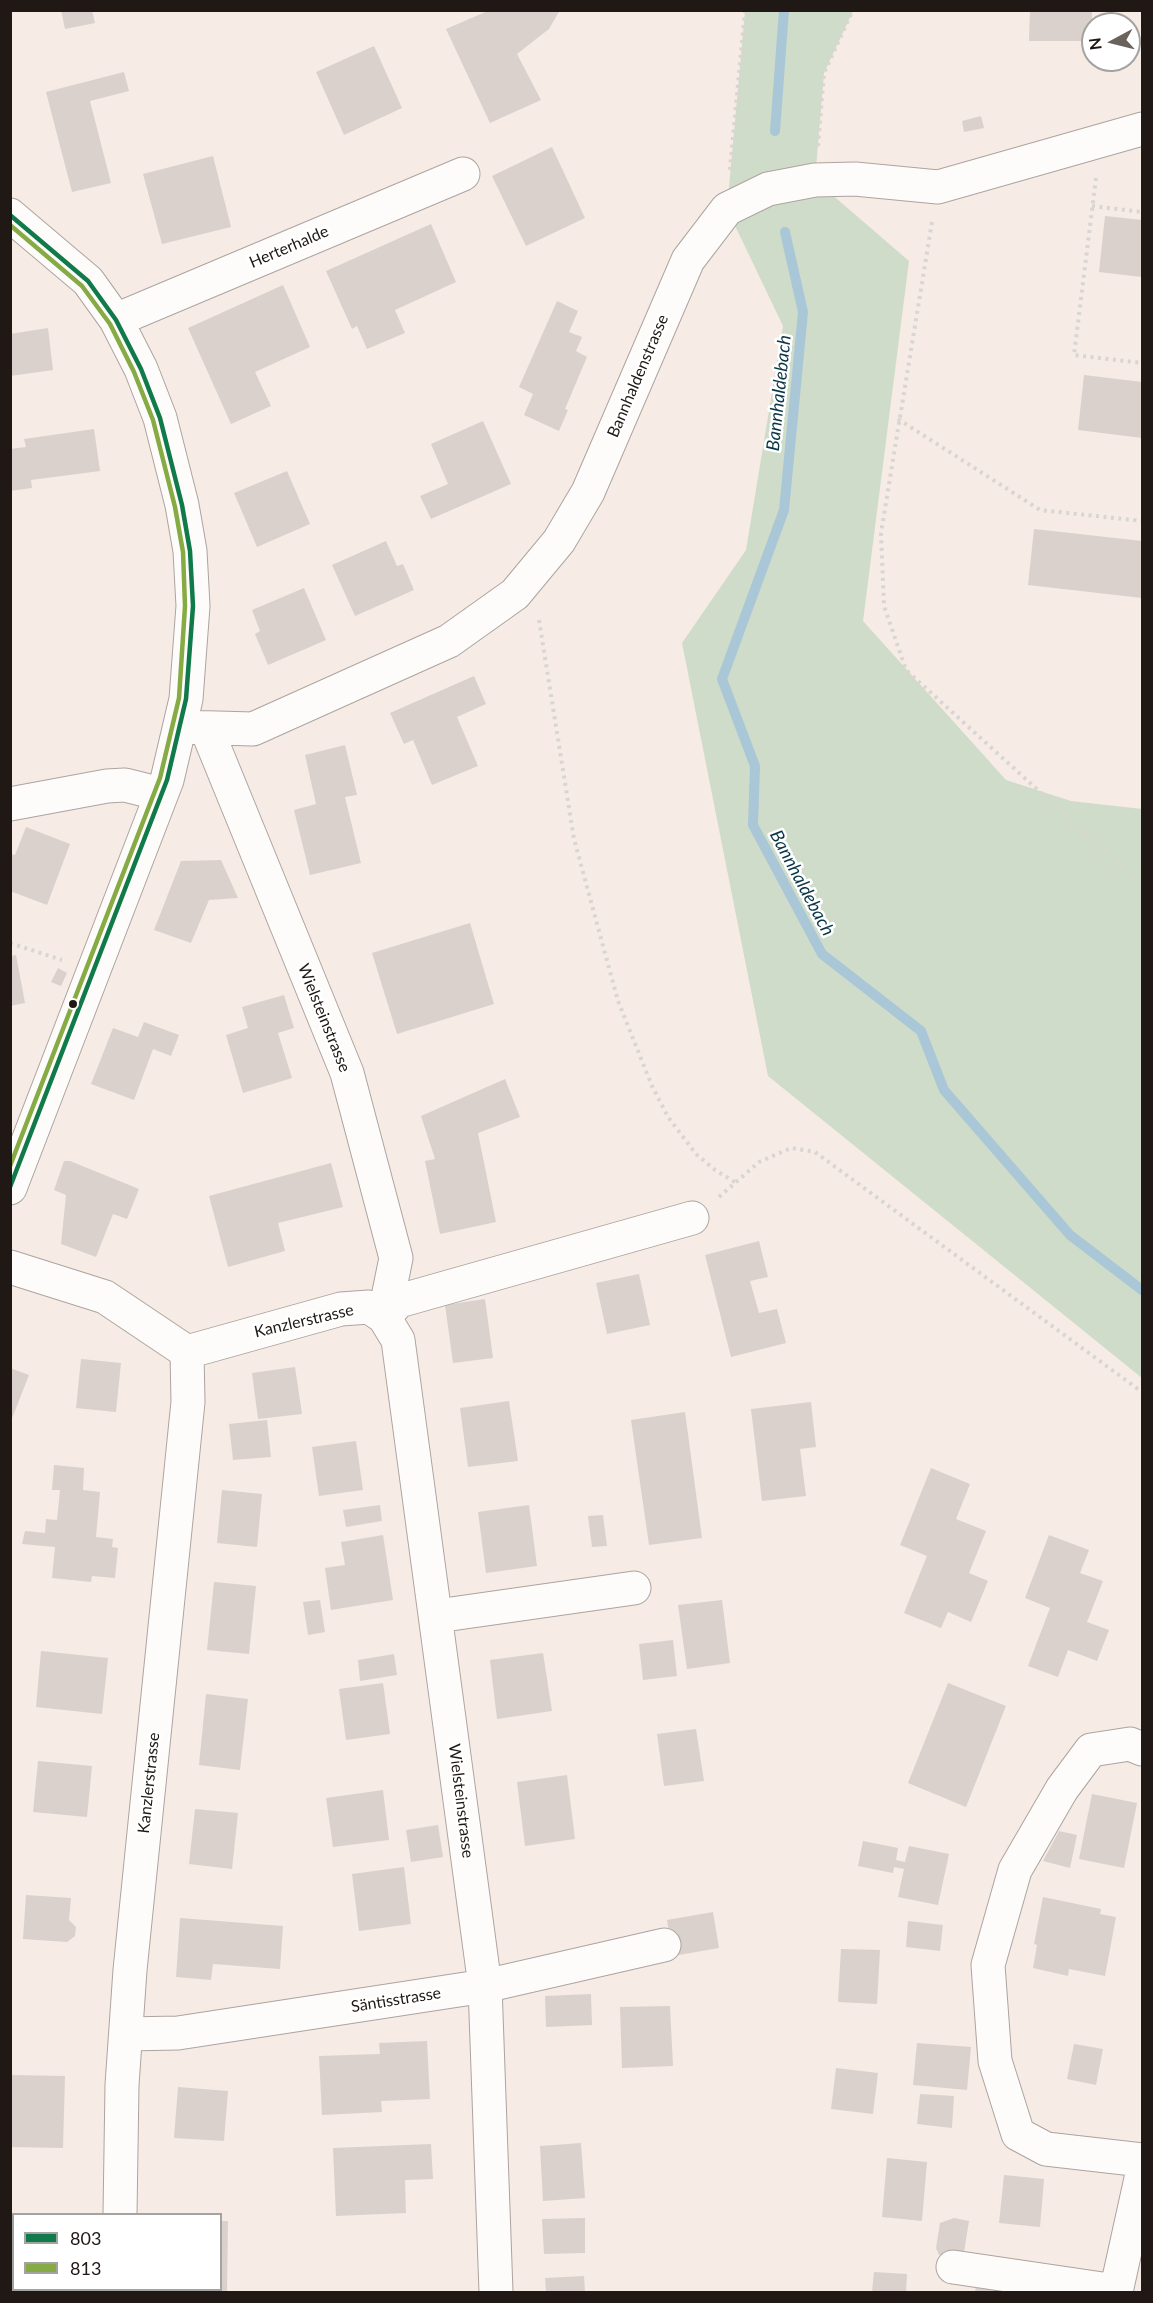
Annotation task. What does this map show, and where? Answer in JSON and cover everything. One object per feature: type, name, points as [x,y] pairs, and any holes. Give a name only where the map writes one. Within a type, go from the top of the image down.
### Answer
[{"type":"street","name":"Bannhaldenstrasse","points":[[194,729],[254,729],[449,641],[496,610],[515,594],[560,541],[588,492],[688,260],[727,209],[768,189],[815,180],[855,179],[938,187],[1143,129]]},
{"type":"street","name":"Herterhalde","points":[[116,320],[463,174]]},
{"type":"street","points":[[10,215],[88,281],[116,320],[141,369],[160,418],[182,505],[190,551],[193,606],[190,669],[194,729],[161,794],[10,1188]]},
{"type":"street","name":"Wielsteinstrasse","points":[[194,729],[347,1073],[396,1258],[384,1317],[398,1340],[437,1616],[485,1986],[496,2292]]},
{"type":"street","points":[[10,804],[107,786],[125,785],[161,794]]},
{"type":"street","points":[[384,1317],[399,1300],[692,1218]]},
{"type":"street","points":[[10,1267],[105,1297],[188,1352]]},
{"type":"street","name":"Kanzlerstrasse","points":[[120,2213],[126,2034],[188,1402],[188,1352],[340,1309],[369,1307],[384,1317]]},
{"type":"street","points":[[437,1616],[634,1588]]},
{"type":"street","points":[[1143,1749],[1130,1744],[1091,1750],[1062,1789],[1015,1870],[987,1965],[995,2061],[1018,2134],[1046,2149],[1143,2160]]},
{"type":"street","name":"Säntisstrasse","points":[[126,2034],[178,2033],[485,1986],[664,1945]]},
{"type":"street","points":[[953,2267],[1116,2292],[1143,2174]]},
{"type":"path","points":[[727,209],[745,10]]},
{"type":"path","points":[[815,180],[824,73],[853,10]]},
{"type":"path","points":[[1101,141],[1074,355],[1143,363]]},
{"type":"path","points":[[938,187],[881,533],[884,606],[906,670],[1143,885]]},
{"type":"path","points":[[1092,206],[1143,212]]},
{"type":"path","points":[[898,419],[1040,510],[1143,521]]},
{"type":"path","points":[[531,574],[577,849],[618,1001],[652,1086],[680,1135],[715,1170],[735,1182],[759,1162],[791,1148],[815,1152],[1143,1392]]},
{"type":"path","points":[[10,944],[94,971]]},
{"type":"green space","points":[[745,11],[853,11],[824,73],[815,180],[909,261],[863,621],[1006,780],[1071,801],[1142,809],[1142,1378],[768,1076],[682,643],[746,550],[783,326],[727,209]]},
{"type":"building","points":[[61,10],[92,10],[95,23],[65,29]]},
{"type":"building","points":[[490,10],[560,10],[549,29],[517,54],[541,100],[490,123],[446,29]]},
{"type":"building","points":[[1030,10],[1092,10],[1092,12],[1081,12],[1081,41],[1029,41]]},
{"type":"building","points":[[374,46],[402,108],[344,135],[316,72]]},
{"type":"building","points":[[124,72],[129,91],[90,101],[111,183],[72,192],[46,92]]},
{"type":"building","points":[[981,116],[984,128],[964,132],[962,121]]},
{"type":"building","points":[[552,147],[585,218],[526,246],[492,176]]},
{"type":"building","points":[[213,156],[231,227],[162,244],[143,174]]},
{"type":"building","points":[[1105,216],[1142,220],[1142,277],[1099,272]]},
{"type":"building","points":[[431,224],[456,282],[395,310],[405,333],[367,349],[357,326],[352,329],[326,271]]},
{"type":"building","points":[[283,285],[310,347],[255,372],[271,406],[231,424],[188,328]]},
{"type":"building","points":[[557,301],[578,311],[569,332],[582,337],[576,351],[587,357],[565,409],[568,410],[559,431],[524,415],[533,394],[519,387]]},
{"type":"building","points":[[48,328],[53,370],[10,376],[10,334]]},
{"type":"building","points":[[1084,375],[1142,382],[1142,438],[1078,430]]},
{"type":"building","points":[[483,421],[511,484],[431,519],[420,496],[448,484],[431,444]]},
{"type":"building","points":[[94,429],[100,471],[31,480],[32,488],[10,491],[10,449],[26,447],[24,439]]},
{"type":"building","points":[[287,471],[310,524],[257,547],[234,493]]},
{"type":"building","points":[[1034,529],[1142,541],[1142,598],[1028,585]]},
{"type":"building","points":[[386,541],[397,566],[403,564],[414,590],[355,616],[332,565]]},
{"type":"building","points":[[304,588],[326,640],[268,665],[255,634],[260,631],[252,610]]},
{"type":"building","points":[[474,676],[486,704],[457,717],[478,766],[432,785],[413,740],[404,744],[390,713]]},
{"type":"building","points":[[345,745],[357,795],[345,797],[361,863],[310,875],[294,810],[316,804],[305,755]]},
{"type":"building","points":[[26,827],[70,844],[47,905],[10,891],[10,854],[15,855]]},
{"type":"building","points":[[221,860],[238,898],[209,900],[191,943],[154,930],[181,861]]},
{"type":"building","points":[[470,923],[494,1004],[397,1034],[372,953]]},
{"type":"building","points":[[16,955],[25,1003],[10,1006],[10,956]]},
{"type":"building","points":[[58,968],[67,973],[61,986],[51,982]]},
{"type":"building","points":[[284,995],[294,1028],[278,1033],[292,1078],[243,1093],[226,1035],[248,1028],[242,1007]]},
{"type":"building","points":[[144,1022],[179,1035],[171,1056],[153,1049],[134,1100],[91,1084],[113,1028],[138,1037]]},
{"type":"building","points":[[505,1079],[520,1117],[478,1133],[496,1222],[440,1234],[425,1161],[435,1159],[421,1116]]},
{"type":"building","points":[[64,1161],[70,1161],[139,1189],[127,1219],[113,1214],[96,1257],[61,1244],[66,1195],[54,1190]]},
{"type":"building","points":[[331,1163],[343,1207],[278,1223],[285,1251],[228,1267],[209,1196]]},
{"type":"building","points":[[759,1241],[768,1277],[750,1281],[759,1313],[777,1309],[786,1343],[731,1357],[705,1255]]},
{"type":"building","points":[[639,1274],[650,1325],[607,1334],[596,1283]]},
{"type":"building","points":[[485,1299],[493,1358],[453,1363],[445,1305]]},
{"type":"building","points":[[81,1359],[121,1363],[116,1412],[76,1408]]},
{"type":"building","points":[[295,1367],[302,1414],[258,1419],[252,1373]]},
{"type":"building","points":[[10,1368],[29,1375],[11,1421],[10,1421]]},
{"type":"building","points":[[509,1401],[518,1461],[468,1467],[460,1408]]},
{"type":"building","points":[[811,1402],[816,1447],[800,1449],[806,1496],[762,1501],[751,1409]]},
{"type":"building","points":[[685,1412],[702,1538],[649,1545],[631,1420]]},
{"type":"building","points":[[267,1420],[271,1457],[233,1460],[229,1424]]},
{"type":"building","points":[[356,1441],[363,1490],[319,1496],[312,1447]]},
{"type":"building","points":[[54,1465],[84,1468],[83,1490],[100,1492],[96,1537],[113,1539],[112,1547],[118,1548],[115,1578],[92,1576],[91,1582],[52,1578],[55,1547],[22,1544],[25,1531],[45,1533],[46,1519],[57,1520],[60,1490],[52,1490]]},
{"type":"building","points":[[931,1468],[970,1484],[956,1519],[986,1531],[969,1573],[988,1581],[971,1622],[948,1612],[941,1628],[904,1613],[927,1556],[900,1545]]},
{"type":"building","points":[[222,1490],[262,1494],[257,1547],[217,1543]]},
{"type":"building","points":[[380,1505],[382,1521],[346,1527],[343,1510]]},
{"type":"building","points":[[529,1505],[537,1566],[486,1573],[478,1512]]},
{"type":"building","points":[[603,1515],[607,1546],[592,1547],[588,1516]]},
{"type":"building","points":[[383,1535],[393,1600],[331,1610],[325,1568],[345,1565],[341,1542]]},
{"type":"building","points":[[1049,1535],[1089,1550],[1080,1573],[1103,1581],[1087,1622],[1109,1630],[1097,1661],[1068,1650],[1058,1677],[1028,1666],[1050,1608],[1025,1598]]},
{"type":"building","points":[[214,1582],[256,1586],[249,1654],[207,1650]]},
{"type":"building","points":[[320,1600],[325,1632],[308,1635],[303,1602]]},
{"type":"building","points":[[722,1600],[730,1663],[687,1669],[678,1605]]},
{"type":"building","points":[[673,1640],[677,1676],[643,1680],[639,1644]]},
{"type":"building","points":[[41,1651],[108,1658],[102,1714],[36,1707]]},
{"type":"building","points":[[543,1653],[552,1711],[497,1719],[490,1660]]},
{"type":"building","points":[[394,1654],[397,1675],[360,1681],[358,1660]]},
{"type":"building","points":[[383,1683],[390,1734],[346,1740],[339,1689]]},
{"type":"building","points":[[948,1683],[1006,1706],[966,1807],[908,1783]]},
{"type":"building","points":[[206,1694],[248,1699],[240,1770],[199,1765]]},
{"type":"building","points":[[696,1729],[704,1781],[664,1786],[657,1734]]},
{"type":"building","points":[[38,1761],[92,1766],[87,1817],[33,1812]]},
{"type":"building","points":[[567,1775],[575,1839],[525,1846],[517,1782]]},
{"type":"building","points":[[383,1790],[389,1840],[333,1847],[326,1798]]},
{"type":"building","points":[[1092,1794],[1137,1803],[1124,1868],[1079,1859]]},
{"type":"building","points":[[195,1809],[238,1813],[232,1869],[189,1864]]},
{"type":"building","points":[[438,1825],[443,1857],[411,1862],[406,1830]]},
{"type":"building","points":[[1059,1831],[1077,1835],[1070,1868],[1043,1861]]},
{"type":"building","points":[[863,1841],[898,1848],[896,1860],[905,1862],[909,1846],[949,1854],[938,1905],[898,1897],[904,1869],[894,1867],[893,1873],[858,1866]]},
{"type":"building","points":[[404,1867],[411,1924],[359,1931],[352,1874]]},
{"type":"building","points":[[26,1895],[71,1898],[69,1920],[76,1927],[75,1936],[67,1942],[23,1939]]},
{"type":"building","points":[[1043,1897],[1101,1909],[1100,1914],[1116,1917],[1105,1976],[1069,1969],[1068,1976],[1033,1968],[1037,1945],[1034,1944]]},
{"type":"building","points":[[713,1912],[719,1948],[673,1956],[667,1920]]},
{"type":"building","points":[[180,1918],[283,1926],[280,1969],[213,1964],[211,1980],[176,1977]]},
{"type":"building","points":[[908,1921],[943,1925],[940,1951],[906,1947]]},
{"type":"building","points":[[841,1949],[880,1950],[877,2004],[838,2002]]},
{"type":"building","points":[[591,1994],[592,2025],[546,2027],[545,1996]]},
{"type":"building","points":[[670,2006],[673,2066],[622,2068],[620,2007]]},
{"type":"building","points":[[427,2041],[430,2099],[381,2101],[382,2112],[322,2115],[319,2056],[380,2054],[379,2043]]},
{"type":"building","points":[[917,2043],[971,2047],[967,2090],[913,2085]]},
{"type":"building","points":[[1074,2044],[1103,2049],[1096,2085],[1067,2079]]},
{"type":"building","points":[[836,2068],[878,2073],[873,2114],[831,2109]]},
{"type":"building","points":[[10,2075],[65,2076],[63,2148],[10,2147]]},
{"type":"building","points":[[178,2087],[228,2091],[224,2141],[174,2138]]},
{"type":"building","points":[[920,2094],[954,2096],[952,2128],[917,2124]]},
{"type":"building","points":[[581,2143],[585,2198],[543,2201],[540,2146]]},
{"type":"building","points":[[431,2144],[433,2179],[405,2180],[406,2213],[336,2216],[333,2148]]},
{"type":"building","points":[[887,2158],[927,2162],[922,2221],[882,2217]]},
{"type":"building","points":[[1004,2175],[1044,2179],[1040,2227],[999,2223]]},
{"type":"building","points":[[585,2218],[585,2253],[544,2254],[542,2219]]},
{"type":"building","points":[[954,2218],[969,2221],[963,2258],[939,2255],[936,2248],[940,2223]]},
{"type":"building","points":[[222,2221],[228,2221],[227,2292],[172,2292],[222,2291]]},
{"type":"building","points":[[10,2222],[12,2222],[12,2286],[10,2286]]},
{"type":"building","points":[[874,2272],[907,2274],[906,2292],[872,2292]]},
{"type":"building","points":[[584,2276],[585,2292],[546,2292],[545,2278]]},
{"type":"building","points":[[976,2285],[1019,2292],[975,2292]]},
{"type":"waterway","name":"Bannhaldebach","points":[[775,131],[784,10]]},
{"type":"waterway","name":"Bannhaldebach","points":[[785,232],[803,312],[784,510],[722,679],[755,766],[753,825],[822,954],[921,1031],[944,1090],[1070,1235],[1142,1290]]},
{"type":"transit line","name":"803","points":[[10,215],[88,281],[116,320],[141,369],[160,418],[182,505],[190,551],[193,606],[186,699],[167,780],[10,1187]]},
{"type":"transit line","name":"813","points":[[10,225],[82,286],[110,324],[134,372],[153,420],[175,507],[183,552],[185,606],[179,698],[160,778],[10,1166]]}]
